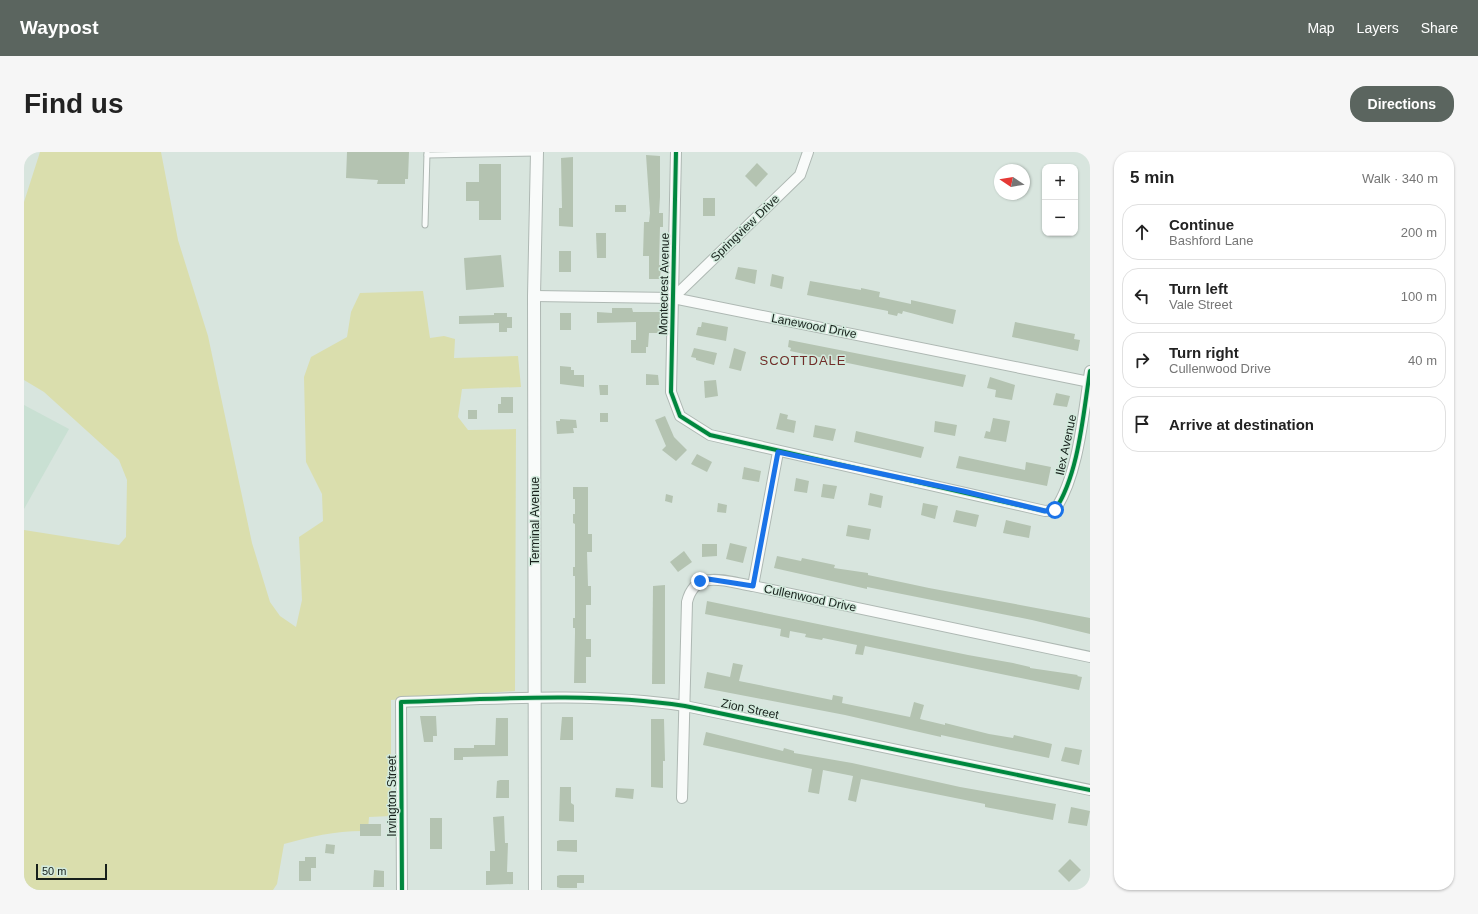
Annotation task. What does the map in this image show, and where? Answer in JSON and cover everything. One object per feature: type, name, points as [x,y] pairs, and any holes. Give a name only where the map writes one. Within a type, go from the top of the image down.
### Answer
[{"type":"street","name":"Montecrest Avenue","points":[[676,152],[671,392],[680,416],[710,436],[778,452]]},
{"type":"street","name":"Springview Drive","points":[[673,298],[800,175],[808,152]]},
{"type":"street","name":"Terminal Avenue","points":[[535,890],[534,296],[537,153]]},
{"type":"street","name":"Lanewood Drive","points":[[534,296],[673,298],[1089,378]]},
{"type":"street","name":"Ilex Avenue","points":[[778,452],[963,491],[1045,511],[1055,510],[1066,492],[1074,467],[1089,378]]},
{"type":"street","points":[[753,586],[778,452]]},
{"type":"street","name":"Cullenwood Drive","points":[[682,798],[687,602],[689,593],[700,581],[708,579],[753,586],[1090,657]]},
{"type":"street","name":"Zion Street","points":[[401,702],[535,698],[630,699],[685,706],[1090,790]]},
{"type":"street","name":"Irvington Street","points":[[401,702],[402,890]]},
{"type":"lane","points":[[425,225],[427,154],[537,153]]},
{"type":"shaded area","points":[[24,405],[69,429],[24,509]]},
{"type":"green space","points":[[40,152],[161,152],[178,240],[208,336],[252,543],[270,602],[280,616],[296,627],[302,600],[299,537],[323,521],[322,494],[306,462],[304,377],[311,357],[347,337],[351,312],[360,293],[423,291],[430,338],[444,336],[455,339],[454,358],[518,356],[521,387],[462,389],[458,417],[468,430],[516,429],[515,691],[391,700],[391,816],[369,817],[368,831],[347,831],[326,834],[284,844],[277,884],[273,890],[24,890],[24,530],[119,545],[126,537],[127,480],[119,460],[44,392],[24,380],[24,202]]},
{"type":"building","points":[[347,152],[409,152],[408,179],[405,179],[405,184],[377,184],[378,180],[346,178]]},
{"type":"building","points":[[646,155],[660,156],[659,213],[663,213],[663,227],[660,227],[660,279],[649,279],[649,256],[643,256],[644,222],[649,222],[650,213]]},
{"type":"building","points":[[573,157],[573,227],[559,226],[559,208],[562,208],[561,158]]},
{"type":"building","points":[[757,163],[768,174],[756,187],[745,176]]},
{"type":"building","points":[[479,164],[501,164],[501,220],[479,220],[479,201],[466,201],[466,182],[479,182]]},
{"type":"building","points":[[703,198],[715,198],[715,216],[703,216]]},
{"type":"building","points":[[615,205],[626,205],[626,212],[615,212]]},
{"type":"building","points":[[596,233],[606,233],[606,258],[597,258]]},
{"type":"building","points":[[559,251],[571,251],[571,272],[559,272]]},
{"type":"building","points":[[501,255],[504,287],[466,290],[464,258]]},
{"type":"building","points":[[738,267],[757,270],[755,284],[735,279]]},
{"type":"building","points":[[772,274],[784,277],[782,289],[770,286]]},
{"type":"building","points":[[810,281],[861,290],[861,288],[880,292],[879,297],[911,304],[911,300],[956,310],[953,324],[903,311],[902,314],[898,313],[897,316],[888,314],[888,311],[807,295]]},
{"type":"building","points":[[612,308],[632,308],[633,312],[660,312],[660,333],[649,333],[646,353],[631,353],[631,340],[636,340],[636,322],[597,323],[597,312],[612,313]]},
{"type":"building","points":[[494,313],[507,313],[507,317],[512,317],[512,328],[507,328],[507,332],[499,332],[499,323],[459,324],[459,316],[494,315]]},
{"type":"building","points":[[560,313],[571,313],[571,330],[560,330]]},
{"type":"building","points":[[702,322],[728,327],[726,341],[696,335],[698,327],[701,327]]},
{"type":"building","points":[[1015,322],[1075,334],[1074,339],[1080,340],[1078,351],[1012,337]]},
{"type":"building","points":[[789,340],[966,375],[963,387],[790,351],[791,348],[788,347]]},
{"type":"building","points":[[694,348],[717,353],[714,365],[691,357]]},
{"type":"building","points":[[734,348],[746,352],[741,371],[729,368]]},
{"type":"building","points":[[560,366],[571,367],[571,370],[574,370],[574,375],[584,375],[584,387],[560,384]]},
{"type":"building","points":[[646,374],[658,375],[659,385],[646,385]]},
{"type":"building","points":[[990,377],[1015,385],[1012,400],[995,397],[996,390],[987,388]]},
{"type":"building","points":[[716,380],[718,396],[705,398],[704,381]]},
{"type":"building","points":[[599,385],[608,385],[608,395],[600,395]]},
{"type":"building","points":[[1056,393],[1070,396],[1067,407],[1053,405]]},
{"type":"building","points":[[501,397],[513,397],[513,413],[498,413],[498,404],[501,404]]},
{"type":"building","points":[[468,410],[477,410],[477,419],[468,419]]},
{"type":"building","points":[[600,413],[608,413],[608,422],[600,422]]},
{"type":"building","points":[[780,413],[788,415],[787,419],[796,421],[794,433],[776,429]]},
{"type":"building","points":[[665,416],[674,437],[687,450],[676,461],[662,450],[666,446],[655,420]]},
{"type":"building","points":[[993,418],[1010,421],[1006,442],[984,438],[986,431],[990,432]]},
{"type":"building","points":[[560,419],[576,420],[577,428],[573,428],[574,433],[557,434],[556,421],[560,421]]},
{"type":"building","points":[[935,421],[957,425],[955,436],[934,432]]},
{"type":"building","points":[[815,425],[836,429],[833,441],[813,437]]},
{"type":"building","points":[[856,431],[924,447],[921,458],[854,442]]},
{"type":"building","points":[[697,454],[712,462],[707,472],[691,464]]},
{"type":"building","points":[[959,456],[1025,470],[1026,462],[1051,467],[1047,486],[956,468]]},
{"type":"building","points":[[744,467],[761,471],[759,482],[742,479]]},
{"type":"building","points":[[796,478],[809,481],[807,493],[794,491]]},
{"type":"building","points":[[823,484],[837,486],[834,499],[821,497]]},
{"type":"building","points":[[573,487],[588,487],[588,534],[592,534],[592,552],[587,552],[588,586],[591,586],[591,605],[586,605],[586,639],[591,639],[591,657],[586,657],[586,683],[574,683],[575,628],[573,628],[573,618],[575,618],[575,576],[573,576],[573,567],[575,567],[575,524],[573,523],[573,514],[575,514],[575,499],[573,499]]},
{"type":"building","points":[[870,493],[883,496],[881,508],[868,505]]},
{"type":"building","points":[[666,494],[673,496],[672,503],[665,501]]},
{"type":"building","points":[[718,503],[727,505],[726,513],[717,512]]},
{"type":"building","points":[[923,503],[938,506],[935,519],[921,515]]},
{"type":"building","points":[[956,510],[979,515],[976,527],[953,522]]},
{"type":"building","points":[[1006,520],[1031,526],[1029,538],[1003,533]]},
{"type":"building","points":[[848,525],[871,529],[869,540],[846,536]]},
{"type":"building","points":[[730,543],[747,547],[743,563],[726,559]]},
{"type":"building","points":[[702,544],[717,544],[717,556],[702,557]]},
{"type":"building","points":[[684,551],[692,562],[678,572],[670,562]]},
{"type":"building","points":[[777,556],[801,561],[802,558],[835,565],[834,568],[868,573],[868,575],[929,588],[1090,618],[1090,634],[1032,620],[867,587],[867,589],[774,568]]},
{"type":"building","points":[[665,585],[665,684],[652,684],[653,586]]},
{"type":"building","points":[[707,601],[1013,663],[1030,668],[1078,675],[1077,676],[1082,677],[1079,690],[865,646],[863,655],[855,654],[857,645],[823,638],[822,640],[805,637],[806,634],[790,631],[789,638],[780,636],[781,629],[705,614]]},
{"type":"building","points":[[733,663],[743,665],[739,681],[832,700],[833,695],[843,697],[842,703],[910,717],[914,702],[924,705],[920,719],[945,725],[945,723],[989,734],[1013,738],[1014,735],[1052,744],[1049,758],[941,735],[941,737],[845,715],[704,688],[707,672],[730,677]]},
{"type":"building","points":[[420,716],[436,716],[437,736],[433,736],[433,742],[424,742]]},
{"type":"building","points":[[562,717],[573,717],[573,740],[560,740]]},
{"type":"building","points":[[496,718],[508,718],[508,756],[463,757],[463,760],[454,760],[454,748],[474,748],[474,745],[495,745]]},
{"type":"building","points":[[651,719],[664,719],[665,761],[663,761],[663,788],[651,787]]},
{"type":"building","points":[[706,732],[783,751],[784,748],[794,751],[794,753],[852,763],[960,787],[1056,804],[1053,820],[985,807],[985,804],[861,779],[856,802],[848,800],[853,776],[823,770],[819,794],[808,792],[812,769],[703,745]]},
{"type":"building","points":[[1065,747],[1082,750],[1079,765],[1061,761]]},
{"type":"building","points":[[509,780],[509,798],[496,798],[497,781]]},
{"type":"building","points":[[560,787],[571,787],[571,803],[574,805],[574,822],[559,821]]},
{"type":"building","points":[[616,788],[634,789],[633,799],[615,797]]},
{"type":"building","points":[[1071,807],[1090,811],[1087,826],[1068,823]]},
{"type":"building","points":[[504,816],[505,843],[508,843],[507,872],[513,872],[513,884],[486,885],[486,871],[490,871],[490,851],[495,851],[493,817]]},
{"type":"building","points":[[430,818],[442,818],[442,849],[430,849]]},
{"type":"building","points":[[360,824],[381,824],[381,836],[360,836]]},
{"type":"building","points":[[577,840],[577,852],[557,851],[557,841]]},
{"type":"building","points":[[326,844],[335,845],[334,854],[325,853]]},
{"type":"building","points":[[305,857],[316,857],[316,868],[311,868],[311,881],[299,881],[299,861],[305,861]]},
{"type":"building","points":[[1070,859],[1081,870],[1069,882],[1058,871]]},
{"type":"building","points":[[374,870],[384,871],[384,887],[373,887]]},
{"type":"building","points":[[584,875],[584,883],[577,883],[577,888],[557,887],[557,876]]},
{"type":"cycle path","points":[[676,152],[671,392],[680,416],[710,435],[1045,511],[1055,510],[1070,479],[1075,462],[1090,371]]},
{"type":"cycle path","points":[[402,890],[401,702],[507,698],[579,698],[614,699],[685,706],[1090,790]]},
{"type":"district","name":"SCOTTDALE","points":[[803,360]]},
{"type":"route","points":[[700,581],[708,579],[753,586],[778,452],[963,491],[1045,511],[1055,510]]}]
